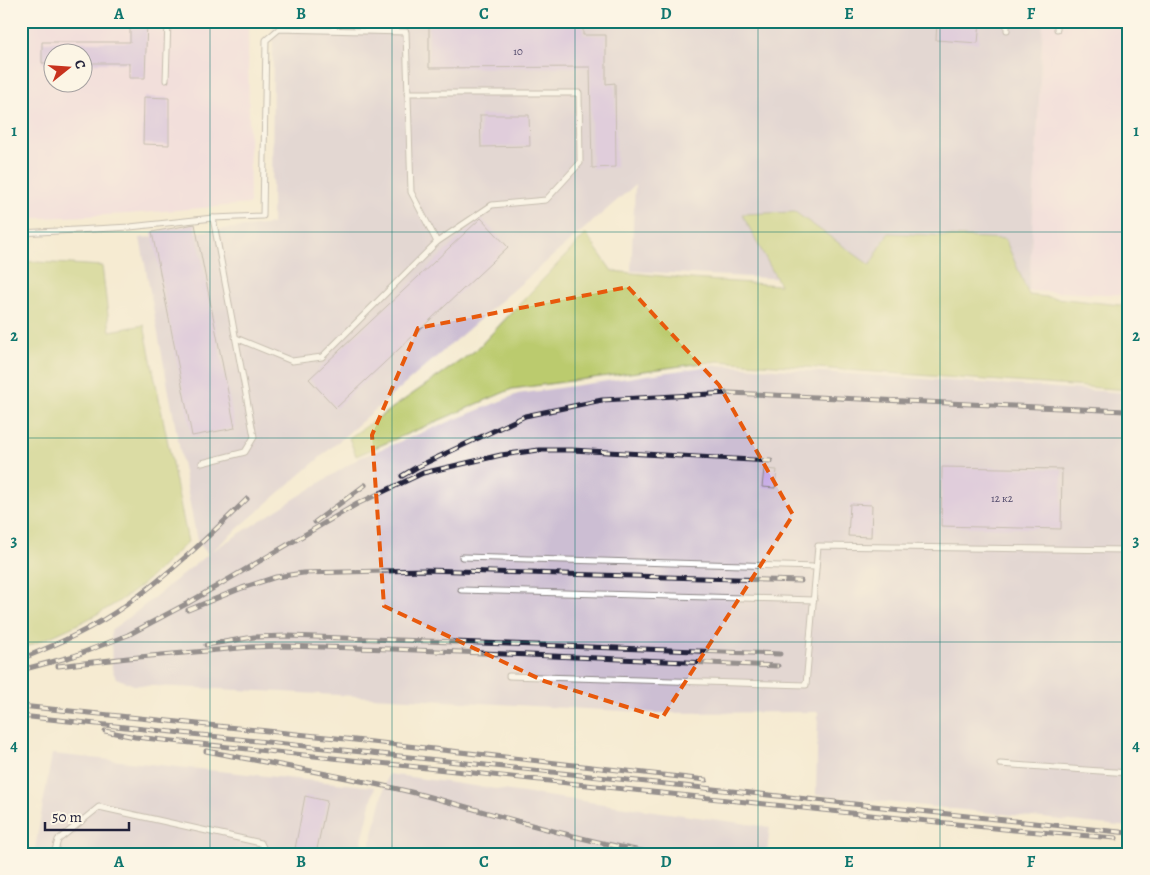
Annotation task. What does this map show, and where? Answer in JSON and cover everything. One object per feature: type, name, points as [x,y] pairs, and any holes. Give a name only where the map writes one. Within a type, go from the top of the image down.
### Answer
[{"type":"lane","points":[[166,80],[168,21]]},
{"type":"lane","points":[[334,21],[334,29]]},
{"type":"lane","points":[[1007,21],[1007,30]]},
{"type":"lane","points":[[1057,21],[1057,29]]},
{"type":"lane","points":[[21,234],[130,227],[213,218],[263,216],[266,40],[279,29],[334,29],[406,32],[411,192],[437,242]]},
{"type":"lane","points":[[236,338],[292,361],[322,358],[437,242],[492,205],[546,200],[580,163],[579,93],[407,93]]},
{"type":"lane","points":[[202,463],[245,452],[254,437],[213,218]]},
{"type":"lane","points":[[509,676],[806,686],[818,546],[1129,550]]},
{"type":"lane","points":[[462,558],[816,567]]},
{"type":"lane","points":[[461,590],[814,600]]},
{"type":"lane","points":[[1000,764],[1129,773]]},
{"type":"lane","points":[[54,854],[58,840],[99,807],[261,843],[266,854]]},
{"type":"highlighted area","points":[[628,287],[719,385],[793,515],[662,718],[544,681],[384,606],[372,435],[418,328]]},
{"type":"shaded area","points":[[21,21],[248,21],[250,204],[128,214],[21,219]]},
{"type":"shaded area","points":[[273,21],[1043,21],[1029,291],[631,271],[635,185],[212,551],[359,458],[518,394],[717,365],[1129,393],[1129,827],[816,795],[818,712],[656,713],[134,685],[116,678],[112,669],[111,630],[208,554],[197,541],[140,238],[272,224]]},
{"type":"shaded area","points":[[1043,21],[1129,21],[1129,295],[1029,291]]},
{"type":"shaded area","points":[[52,754],[375,787],[359,854],[34,854]]},
{"type":"shaded area","points":[[388,774],[770,827],[767,854],[368,854]]},
{"type":"green space","points":[[795,212],[870,265],[888,233],[1005,239],[1029,295],[1129,306],[1129,390],[718,361],[512,389],[356,456],[349,438],[476,350],[586,234],[612,271],[780,285],[742,214]]},
{"type":"green space","points":[[21,261],[102,266],[110,331],[144,325],[188,542],[143,584],[115,604],[69,629],[21,649]]},
{"type":"building","points":[[130,21],[147,21],[145,78],[129,78],[129,63],[92,63],[92,42],[130,42]]},
{"type":"building","points":[[429,21],[583,21],[583,35],[606,35],[606,84],[615,83],[616,167],[592,168],[590,67],[429,68]]},
{"type":"building","points":[[937,21],[980,22],[978,43],[936,40]]},
{"type":"building","points":[[144,97],[169,98],[169,145],[143,144]]},
{"type":"building","points":[[480,115],[529,115],[530,146],[481,147]]},
{"type":"building","points":[[481,218],[508,247],[336,408],[309,379]]},
{"type":"building","points":[[195,224],[235,428],[192,436],[152,232]]},
{"type":"building","points":[[942,467],[1062,469],[1061,529],[941,526]]},
{"type":"building","points":[[764,469],[777,470],[775,488],[762,487]]},
{"type":"building","points":[[850,504],[872,505],[871,537],[848,536]]},
{"type":"building","points":[[305,796],[327,801],[316,854],[294,854]]},
{"type":"railway","points":[[402,476],[417,467],[525,416],[602,400],[729,393],[1125,411]]},
{"type":"railway","points":[[21,670],[74,656],[128,635],[188,603],[357,504],[423,473],[501,455],[539,450],[572,450],[771,461]]},
{"type":"railway","points":[[315,522],[365,485]]},
{"type":"railway","points":[[21,659],[75,635],[126,605],[173,568],[247,499]]},
{"type":"railway","points":[[188,610],[242,588],[276,577],[303,573],[425,570],[801,581]]},
{"type":"railway","points":[[206,645],[254,637],[288,636],[780,654]]},
{"type":"railway","points":[[58,666],[251,647],[284,646],[778,666]]},
{"type":"railway","points":[[21,706],[346,739],[706,780]]},
{"type":"railway","points":[[21,716],[1129,833]]},
{"type":"railway","points":[[105,731],[135,737],[822,810],[1014,830],[1116,838]]},
{"type":"railway","points":[[206,751],[385,786],[565,834],[658,854]]}]
